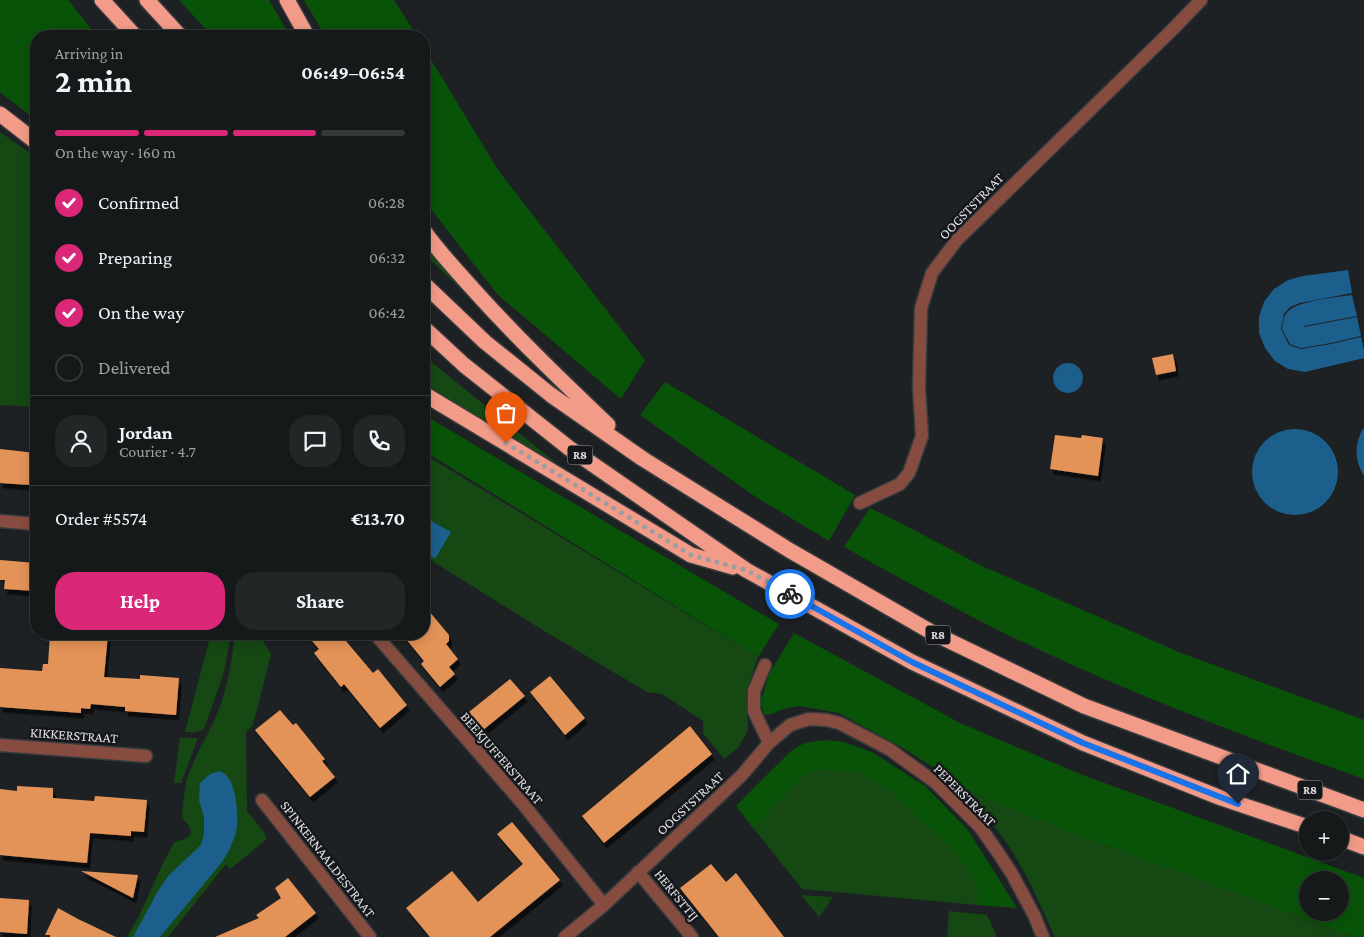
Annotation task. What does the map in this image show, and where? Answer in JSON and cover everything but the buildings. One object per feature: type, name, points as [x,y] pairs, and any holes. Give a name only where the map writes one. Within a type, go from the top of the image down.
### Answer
[{"type":"highway","points":[[102,0],[130,30]]},
{"type":"highway","points":[[147,0],[174,30]]},
{"type":"highway","points":[[287,0],[304,30]]},
{"type":"highway","points":[[0,114],[30,137]]},
{"type":"highway","points":[[430,239],[508,327],[643,460]]},
{"type":"highway","name":"R8","points":[[430,290],[485,342],[544,389],[643,460],[790,550],[933,633],[1084,706],[1364,810]]},
{"type":"highway","name":"R8","points":[[430,334],[464,365],[569,448],[746,570],[912,662],[1083,743],[1221,798],[1299,824]]},
{"type":"highway","points":[[430,398],[691,555],[746,570]]},
{"type":"highway","points":[[1349,841],[1364,846]]},
{"type":"street","name":"OOGSTSTRAAT","points":[[860,503],[900,484],[909,473],[922,436],[919,388],[921,308],[932,273],[957,240],[1172,30],[1200,0]]},
{"type":"street","points":[[0,521],[30,524]]},
{"type":"street","name":"BEEKJUFFERSTRAAT","points":[[380,640],[523,804],[604,905]]},
{"type":"street","points":[[765,665],[754,691],[754,711],[769,743]]},
{"type":"street","name":"PEPERSTRAAT","points":[[769,743],[790,725],[809,719],[839,723],[888,749],[936,784],[980,827],[1012,874],[1044,937]]},
{"type":"street","name":"OOGSTSTRAAT","points":[[565,937],[604,905],[742,775],[769,743]]},
{"type":"street","name":"KIKKERSTRAAT","points":[[0,745],[146,756]]},
{"type":"street","name":"SPINKERNAALDESTRAAT","points":[[262,800],[370,937]]},
{"type":"street","name":"HERFSTTIJ","points":[[638,872],[692,937]]},
{"type":"green space","points":[[0,0],[68,0],[92,30],[30,30],[30,115],[0,92]]},
{"type":"green space","points":[[179,0],[269,0],[286,30],[206,30]]},
{"type":"green space","points":[[304,0],[394,0],[413,30],[322,30]]},
{"type":"green space","points":[[430,58],[498,170],[645,360],[621,399],[497,294],[430,208]]},
{"type":"green space","points":[[0,132],[30,153],[30,407],[0,405]]},
{"type":"green space","points":[[430,250],[460,288],[430,260]]},
{"type":"green space","points":[[430,361],[566,471],[430,389]]},
{"type":"green space","points":[[665,382],[855,495],[829,541],[753,495],[640,415]]},
{"type":"green space","points":[[430,419],[779,624],[758,657],[430,455]]},
{"type":"green space","points":[[430,458],[758,657],[746,692],[748,730],[738,748],[724,759],[703,733],[703,721],[662,694],[647,692],[430,560]]},
{"type":"green space","points":[[870,508],[982,566],[1181,653],[1364,720],[1364,779],[1221,727],[1081,669],[990,626],[898,577],[844,547]]},
{"type":"green space","points":[[794,633],[960,723],[1080,774],[1299,854],[1299,861],[1318,861],[1345,871],[1299,871],[1299,916],[1063,830],[977,795],[903,748],[839,713],[799,706],[783,709],[769,715],[764,714],[761,702],[769,674]]},
{"type":"green space","points":[[209,640],[230,640],[224,672],[204,729],[197,732],[185,732]]},
{"type":"green space","points":[[234,640],[263,640],[271,654],[253,725],[246,732],[247,811],[267,839],[230,869],[226,864],[168,937],[127,937],[174,843],[189,836],[191,833],[182,815],[187,781],[191,767],[222,700]]},
{"type":"green space","points":[[180,738],[197,738],[197,741],[181,783],[174,783]]},
{"type":"green space","points":[[827,740],[844,742],[872,752],[925,786],[968,830],[1017,908],[977,905],[975,880],[954,852],[890,791],[858,773],[825,770],[806,774],[754,829],[736,806],[795,748],[808,742]]},
{"type":"green space","points":[[825,770],[858,773],[890,791],[954,852],[975,880],[977,905],[802,889],[754,829],[806,774]]},
{"type":"green space","points":[[950,778],[977,795],[1063,830],[1299,916],[1299,921],[1311,921],[1355,937],[1055,937],[1017,859],[989,820]]},
{"type":"green space","points":[[1349,873],[1364,878],[1364,937],[1355,937],[1311,921],[1349,921]]},
{"type":"green space","points":[[801,895],[833,897],[819,917]]},
{"type":"green space","points":[[949,911],[987,915],[997,937],[947,937]]},
{"type":"water","points":[[1348,270],[1352,293],[1300,303],[1290,307],[1284,314],[1281,329],[1289,345],[1301,349],[1361,337],[1364,358],[1305,372],[1288,369],[1275,361],[1265,348],[1259,333],[1259,317],[1264,302],[1274,289],[1288,280],[1303,276]]},
{"type":"water","points":[[1352,295],[1357,316],[1304,327],[1357,317],[1361,336],[1301,348],[1290,344],[1282,329],[1285,316],[1290,310],[1316,300]]},
{"type":"water","points":[[1068,363],[1079,367],[1083,378],[1079,389],[1068,393],[1057,389],[1053,378],[1057,367]]},
{"type":"water","points":[[1364,427],[1364,476],[1358,464],[1356,452],[1358,439]]},
{"type":"water","points":[[1295,429],[1311,433],[1325,442],[1334,456],[1338,472],[1334,488],[1325,502],[1311,511],[1295,515],[1279,511],[1265,502],[1256,488],[1252,472],[1256,456],[1265,442],[1279,433]]},
{"type":"water","points":[[430,520],[451,532],[435,559],[430,555]]},
{"type":"water","points":[[220,771],[226,774],[232,785],[237,806],[236,831],[228,852],[218,867],[160,937],[133,937],[169,875],[201,845],[204,833],[204,817],[199,800],[200,783],[210,774]]},
{"type":"way so far","points":[[506,443],[691,555],[746,570],[790,594]]},
{"type":"route","points":[[790,594],[912,662],[1083,743],[1238,804]]}]
